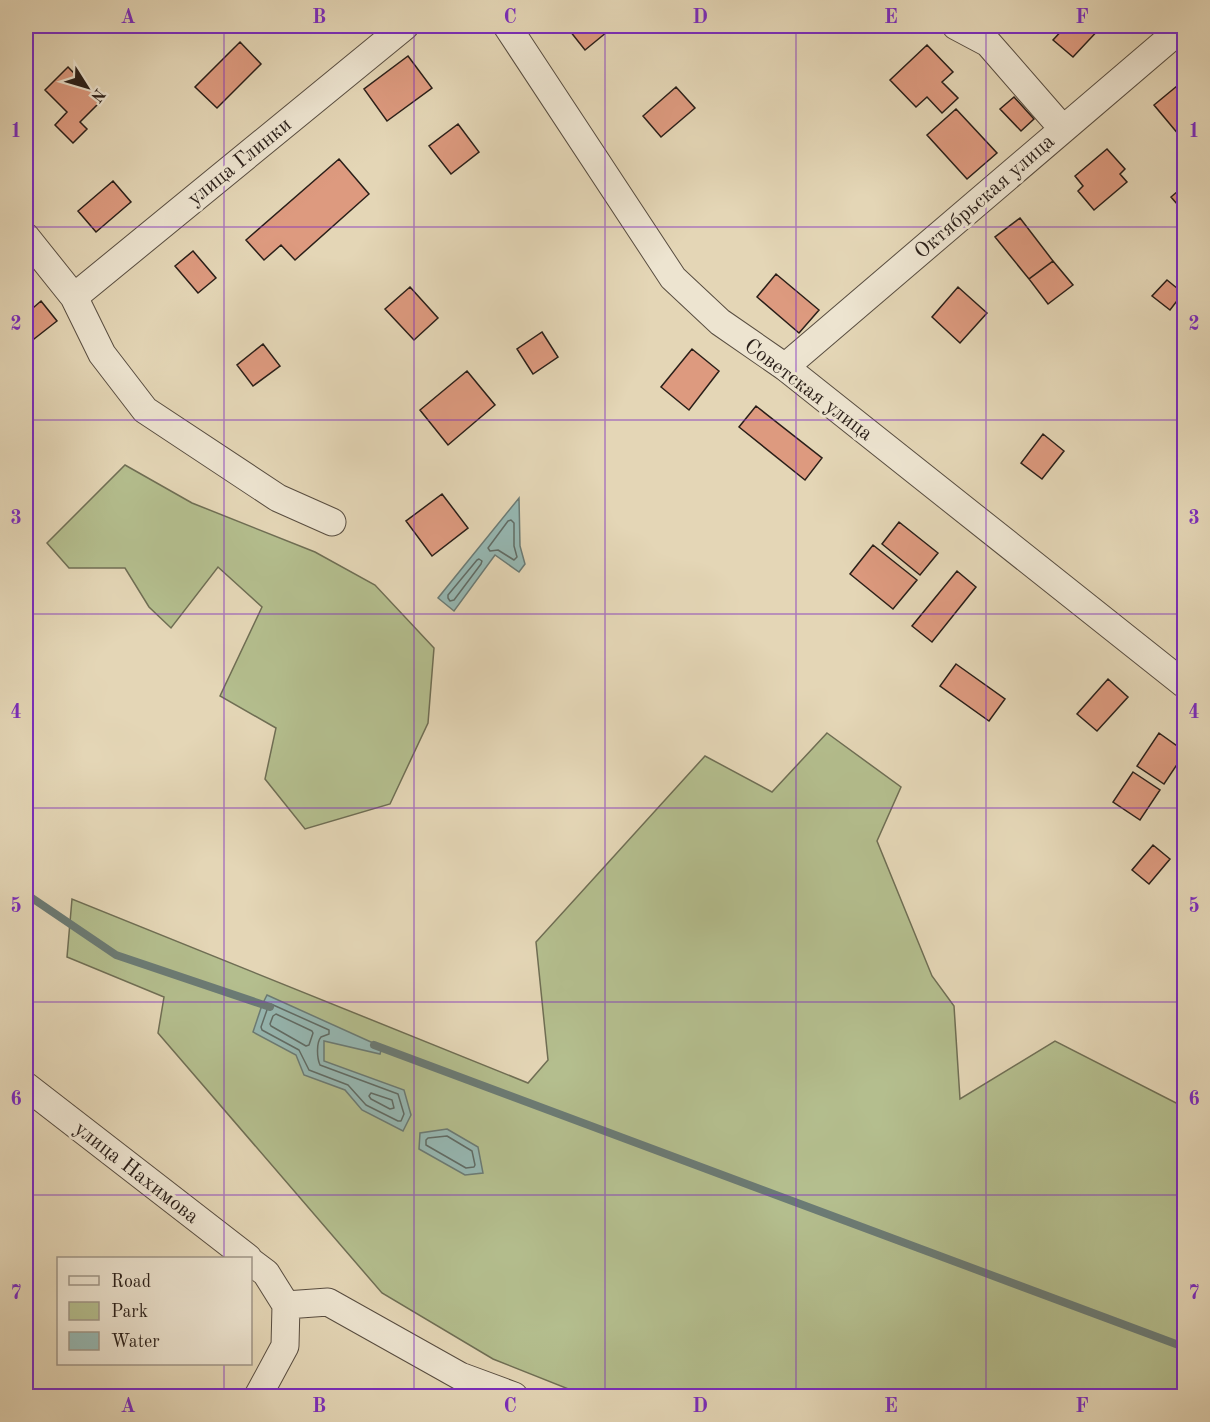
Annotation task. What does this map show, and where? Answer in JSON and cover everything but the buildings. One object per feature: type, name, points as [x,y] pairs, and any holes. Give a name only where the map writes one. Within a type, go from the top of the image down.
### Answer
[{"type":"street","name":"улица Глинки","points":[[74,297],[405,26]]},
{"type":"street","name":"Советская улица","points":[[507,26],[673,278],[720,322],[785,368],[1185,684]]},
{"type":"street","points":[[956,26],[988,43],[1063,129]]},
{"type":"street","name":"Октябрьская улица","points":[[785,368],[1185,26]]},
{"type":"street","points":[[26,237],[74,297],[102,354],[145,410],[278,498],[332,522]]},
{"type":"street","name":"улица Нахимова","points":[[26,1086],[245,1257]]},
{"type":"street","name":"улица Нахимова","points":[[252,1262],[266,1273],[286,1305]]},
{"type":"street","points":[[258,1396],[285,1346],[286,1305],[328,1302],[455,1386],[514,1396]]},
{"type":"green space","points":[[125,465],[192,503],[315,552],[375,585],[434,648],[428,723],[390,804],[305,829],[265,779],[276,728],[220,696],[262,607],[218,567],[171,628],[149,607],[125,568],[69,568],[47,543]]},
{"type":"green space","points":[[827,733],[901,787],[877,841],[932,976],[954,1006],[960,1099],[1055,1041],[1184,1107],[1184,1396],[586,1396],[493,1359],[382,1293],[158,1033],[164,997],[67,957],[72,899],[528,1083],[548,1060],[536,942],[705,756],[772,792]]},
{"type":"water","points":[[519,498],[520,546],[525,564],[519,572],[495,555],[454,611],[438,598]]},
{"type":"water","points":[[267,995],[382,1047],[380,1054],[324,1041],[324,1061],[404,1090],[411,1115],[403,1131],[362,1110],[345,1090],[304,1075],[296,1055],[253,1032]]},
{"type":"water","points":[[447,1129],[478,1147],[483,1173],[465,1175],[419,1149],[420,1133]]},
{"type":"waterway","points":[[26,894],[116,955],[270,1007]]},
{"type":"waterway","points":[[374,1045],[1184,1347]]}]
